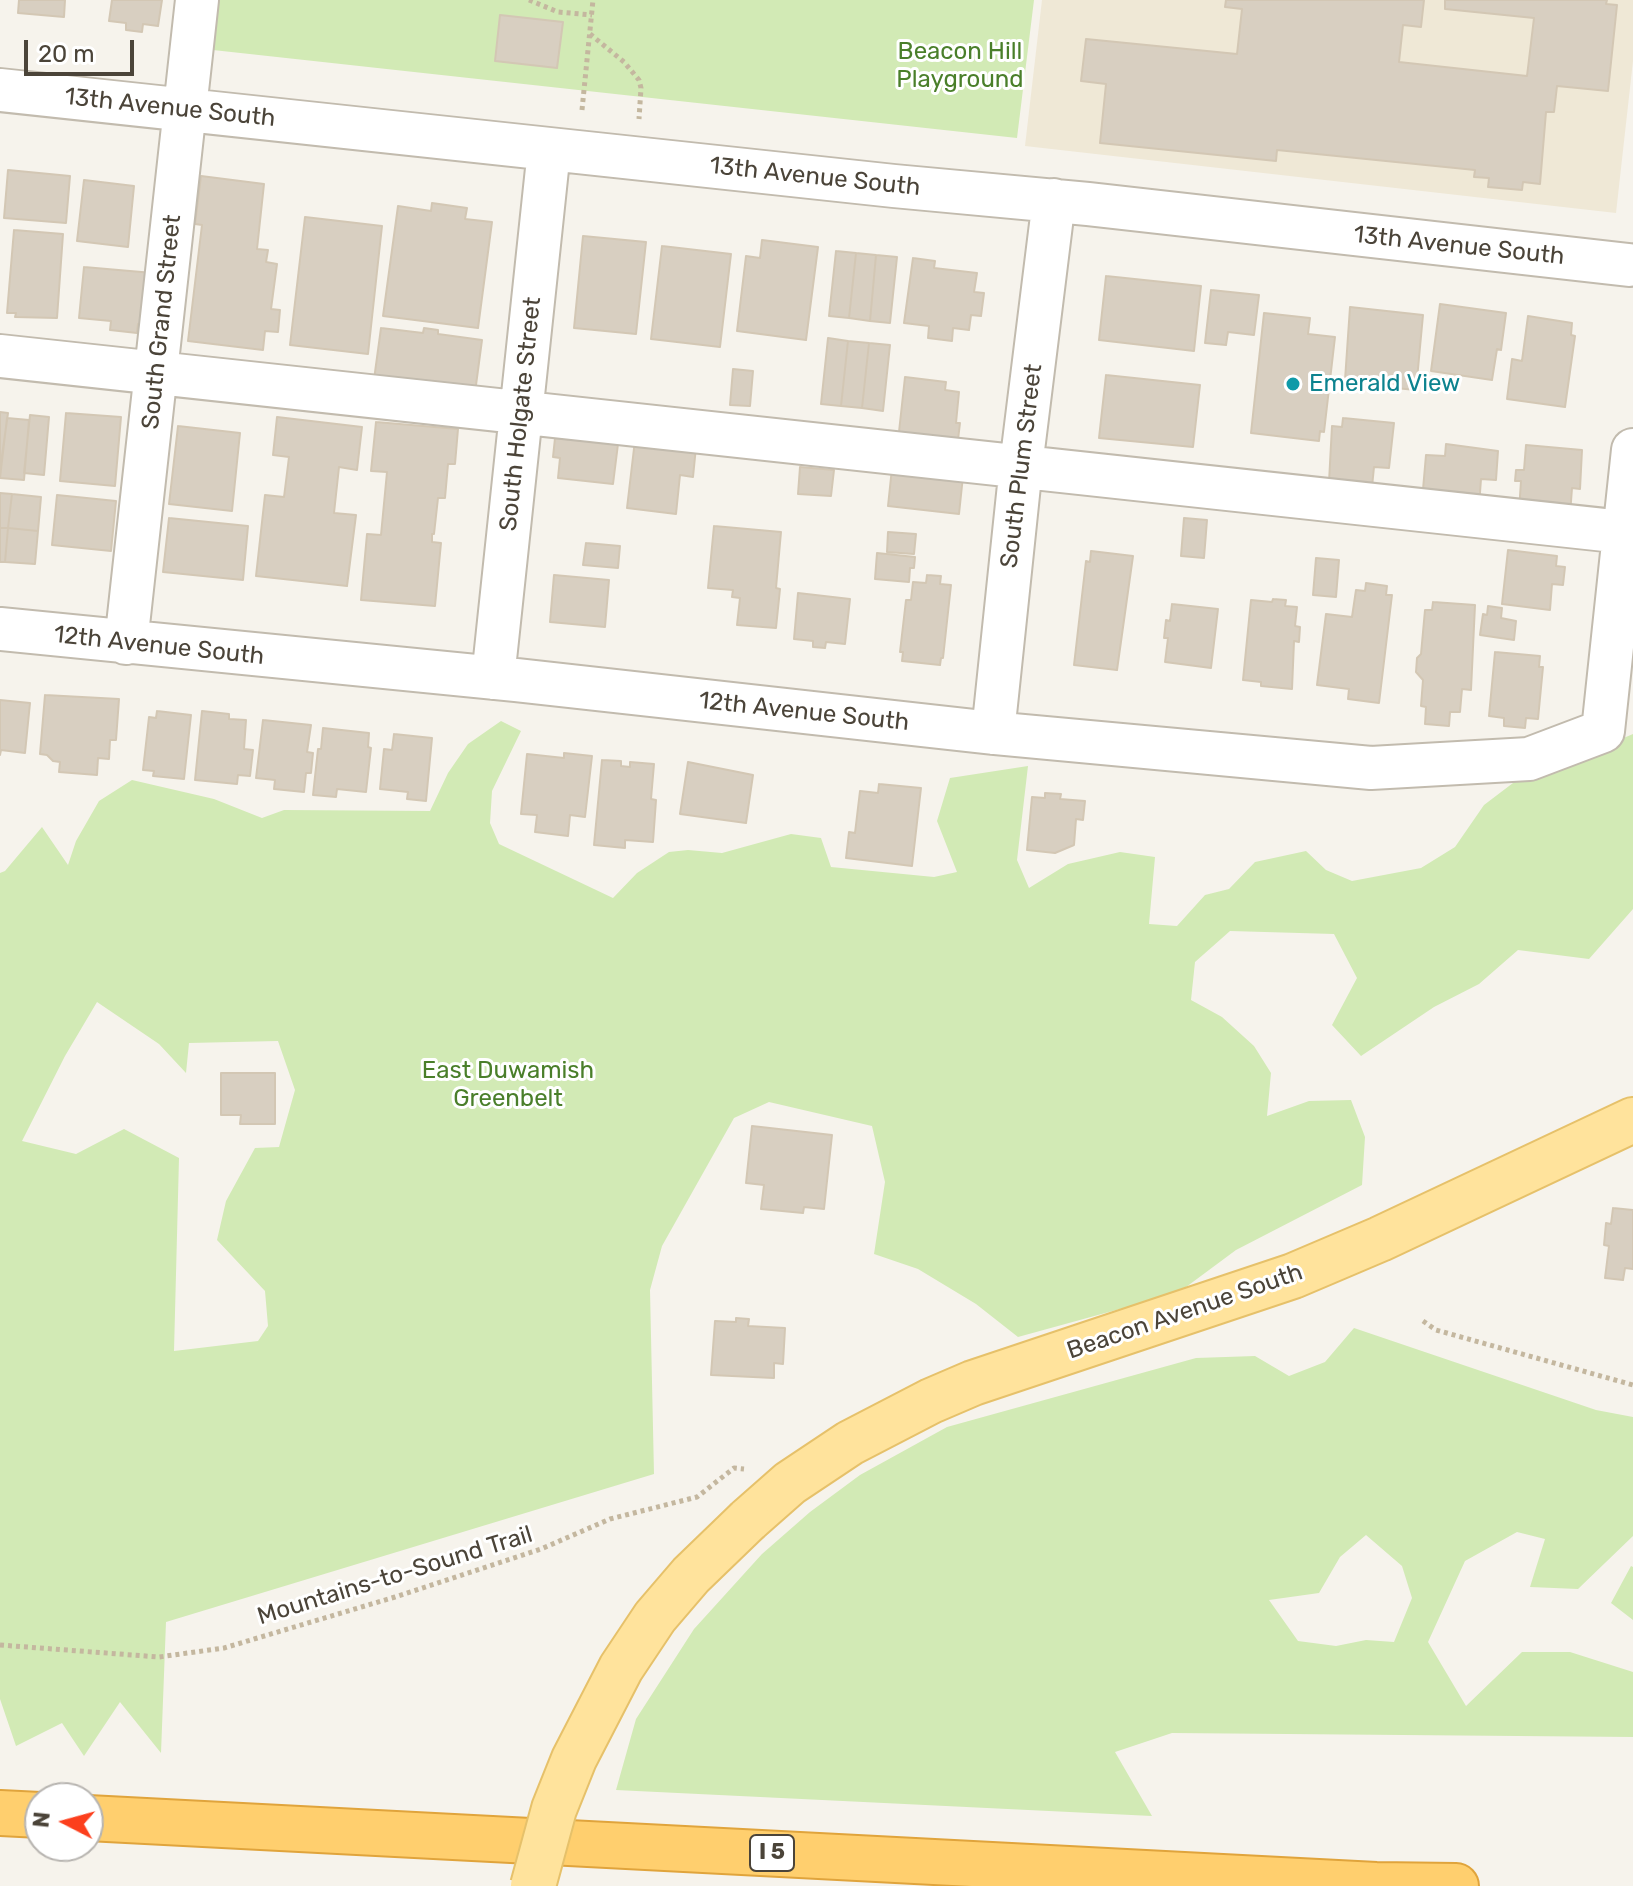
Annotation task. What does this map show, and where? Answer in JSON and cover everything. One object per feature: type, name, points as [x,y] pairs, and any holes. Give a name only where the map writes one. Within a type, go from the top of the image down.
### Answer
[{"type":"highway","points":[[0,1813],[24,1814]]},
{"type":"highway","name":"I 5","points":[[104,1819],[1376,1885],[1456,1886]]},
{"type":"main road","name":"Beacon Avenue South","points":[[760,1508],[850,1443],[931,1401],[973,1383],[1293,1276],[1380,1239],[1633,1120]]},
{"type":"main road","points":[[533,1886],[554,1809],[574,1759],[621,1668],[655,1617],[691,1575],[760,1508]]},
{"type":"street","name":"South Grand Street","points":[[126,643],[197,0]]},
{"type":"street","name":"13th Avenue South","points":[[0,90],[549,150],[1054,200],[1632,267]]},
{"type":"street","name":"South Holgate Street","points":[[493,678],[549,150]]},
{"type":"street","name":"South Plum Street","points":[[993,733],[1021,466],[1054,200]]},
{"type":"street","points":[[0,356],[1629,532],[1633,450]]},
{"type":"street","name":"12th Avenue South","points":[[0,629],[493,678],[993,733],[1371,768],[1529,759],[1603,731],[1629,532]]},
{"type":"path","points":[[529,0],[558,12],[592,15]]},
{"type":"path","points":[[582,110],[593,0]]},
{"type":"path","points":[[590,34],[624,62],[639,80],[641,100],[638,125]]},
{"type":"path","points":[[1423,1321],[1436,1330],[1633,1385]]},
{"type":"path","name":"Mountains-to-Sound Trail","points":[[0,1645],[159,1657],[224,1648],[541,1549],[610,1519],[697,1497],[734,1468],[746,1469],[760,1508]]},
{"type":"shaded area","points":[[1042,0],[1633,0],[1633,61],[1616,213],[1025,146]]},
{"type":"green space","name":"Beacon Hill Playground","points":[[219,0],[1034,0],[1017,138],[213,50]]},
{"type":"green space","name":"East Duwamish Greenbelt","points":[[501,721],[521,731],[492,791],[490,823],[499,844],[613,898],[637,873],[669,852],[722,853],[791,834],[821,838],[831,867],[934,877],[957,872],[937,821],[950,778],[1028,766],[1017,860],[1029,888],[1068,864],[1120,852],[1155,857],[1149,924],[1177,926],[1205,895],[1229,889],[1255,862],[1306,851],[1326,870],[1352,881],[1421,868],[1455,847],[1484,805],[1538,764],[1607,745],[1633,734],[1633,909],[1589,959],[1518,950],[1479,984],[1434,1007],[1361,1056],[1332,1025],[1357,978],[1334,934],[1230,931],[1195,962],[1191,1000],[1222,1017],[1254,1046],[1271,1073],[1267,1116],[1309,1101],[1351,1100],[1365,1137],[1362,1185],[1236,1250],[1178,1293],[1018,1337],[976,1304],[918,1269],[874,1254],[885,1182],[872,1126],[769,1102],[734,1118],[662,1246],[650,1290],[654,1474],[166,1622],[161,1753],[120,1702],[84,1756],[62,1723],[16,1746],[0,1699],[0,873],[42,827],[68,865],[76,841],[99,801],[132,780],[214,799],[262,818],[284,810],[430,811],[448,773],[468,744]],"holes":[[[97,1002],[159,1044],[186,1073],[189,1043],[278,1041],[295,1090],[279,1147],[255,1148],[226,1201],[217,1240],[265,1291],[268,1326],[258,1341],[174,1351],[179,1158],[124,1129],[76,1154],[22,1141],[65,1056]]]},
{"type":"green space","points":[[1354,1328],[1596,1410],[1633,1417],[1633,1536],[1578,1589],[1530,1587],[1545,1539],[1517,1532],[1465,1561],[1428,1642],[1466,1706],[1522,1652],[1570,1652],[1633,1672],[1633,1737],[1172,1733],[1115,1752],[1152,1816],[616,1790],[636,1719],[694,1629],[762,1554],[810,1512],[860,1475],[947,1427],[1196,1358],[1255,1356],[1289,1376],[1325,1362]],"holes":[[[1366,1535],[1402,1566],[1412,1598],[1394,1642],[1366,1640],[1336,1646],[1298,1641],[1269,1600],[1319,1593],[1340,1557]]]},
{"type":"green space","points":[[1633,1567],[1633,1620],[1611,1603]]},
{"type":"building","points":[[19,0],[65,0],[64,17],[18,13]]},
{"type":"building","points":[[112,0],[162,0],[158,26],[143,24],[142,32],[126,30],[126,23],[109,21]]},
{"type":"building","points":[[1226,0],[1424,0],[1421,27],[1403,25],[1399,62],[1527,76],[1534,18],[1445,9],[1445,0],[1607,0],[1606,4],[1617,5],[1608,91],[1557,86],[1554,112],[1546,112],[1540,184],[1523,182],[1522,190],[1488,187],[1489,178],[1474,177],[1475,170],[1277,150],[1276,161],[1100,143],[1106,84],[1081,81],[1086,39],[1237,54],[1242,9],[1225,7]]},
{"type":"building","points":[[500,15],[563,22],[557,68],[495,61]]},
{"type":"building","points":[[8,170],[70,176],[66,223],[4,218]]},
{"type":"building","points":[[201,176],[264,184],[257,249],[268,250],[266,262],[277,264],[271,309],[280,310],[278,332],[265,331],[263,350],[188,341],[202,225],[195,224]]},
{"type":"building","points":[[84,180],[134,186],[128,247],[77,241]]},
{"type":"building","points":[[432,203],[467,208],[465,219],[492,222],[478,328],[383,316],[398,206],[431,211]]},
{"type":"building","points":[[305,217],[382,226],[368,354],[290,345]]},
{"type":"building","points":[[14,230],[63,234],[57,318],[15,317],[16,313],[7,313]]},
{"type":"building","points":[[583,236],[646,242],[636,334],[574,328]]},
{"type":"building","points":[[762,240],[818,247],[806,340],[737,331],[746,256],[760,258]]},
{"type":"building","points":[[662,246],[731,254],[720,347],[651,339]]},
{"type":"building","points":[[836,251],[856,253],[849,318],[829,316]]},
{"type":"building","points":[[856,253],[876,255],[870,321],[849,318]]},
{"type":"building","points":[[876,255],[897,257],[890,323],[870,321]]},
{"type":"building","points":[[913,258],[935,261],[934,268],[977,273],[974,292],[984,293],[981,316],[971,315],[969,330],[953,328],[952,341],[928,338],[929,326],[904,323]]},
{"type":"building","points":[[84,267],[153,273],[144,325],[138,324],[137,333],[110,330],[111,321],[79,318]]},
{"type":"building","points":[[1106,276],[1201,286],[1194,351],[1099,340]]},
{"type":"building","points":[[1211,290],[1259,295],[1254,335],[1228,332],[1226,345],[1205,343]]},
{"type":"building","points":[[1440,304],[1506,313],[1501,350],[1497,349],[1492,380],[1431,371]]},
{"type":"building","points":[[1350,307],[1423,315],[1416,390],[1395,388],[1395,384],[1345,380]]},
{"type":"building","name":"Emerald View","points":[[1264,313],[1310,318],[1308,334],[1335,337],[1324,432],[1320,431],[1319,441],[1251,433]]},
{"type":"building","points":[[1528,316],[1572,323],[1571,335],[1575,336],[1565,407],[1507,399],[1512,359],[1522,361]]},
{"type":"building","points":[[381,328],[423,333],[424,328],[438,330],[438,334],[482,340],[474,400],[373,387]]},
{"type":"building","points":[[828,338],[848,341],[841,406],[821,404]]},
{"type":"building","points":[[848,341],[869,343],[862,408],[841,406]]},
{"type":"building","points":[[869,343],[890,345],[883,411],[862,408]]},
{"type":"building","points":[[733,369],[753,371],[750,406],[730,405]]},
{"type":"building","points":[[1106,375],[1200,385],[1193,447],[1099,438]]},
{"type":"building","points":[[905,377],[946,382],[945,390],[959,392],[957,448],[898,441]]},
{"type":"building","points":[[0,412],[8,413],[0,470]]},
{"type":"building","points":[[66,413],[121,417],[115,486],[60,481]]},
{"type":"building","points":[[30,415],[49,417],[44,475],[24,473]]},
{"type":"building","points":[[277,417],[362,427],[357,470],[339,467],[334,513],[356,515],[347,586],[256,576],[265,495],[284,497],[289,457],[273,455]]},
{"type":"building","points":[[7,418],[29,420],[24,480],[0,478]]},
{"type":"building","points":[[1343,418],[1394,423],[1389,468],[1374,467],[1372,487],[1329,482],[1332,426],[1342,427]]},
{"type":"building","points":[[376,422],[458,429],[455,464],[448,464],[445,498],[438,498],[432,534],[432,542],[441,543],[435,606],[361,600],[367,534],[381,535],[387,472],[371,471]]},
{"type":"building","points":[[178,426],[240,433],[232,511],[169,504]]},
{"type":"building","points":[[555,438],[618,444],[613,484],[558,478],[560,458],[553,457]]},
{"type":"building","points":[[635,440],[696,447],[693,477],[680,475],[676,514],[627,508]]},
{"type":"building","points":[[1446,444],[1498,451],[1496,480],[1481,479],[1479,506],[1422,501],[1426,455],[1445,456]]},
{"type":"building","points":[[1526,445],[1582,450],[1580,489],[1572,488],[1570,515],[1519,511],[1521,481],[1515,481],[1516,470],[1524,470]]},
{"type":"building","points":[[800,467],[834,470],[831,496],[798,494]]},
{"type":"building","points":[[892,468],[963,476],[959,514],[888,506]]},
{"type":"building","points":[[0,493],[12,494],[8,528],[0,528]]},
{"type":"building","points":[[12,494],[41,497],[38,531],[8,528]]},
{"type":"building","points":[[57,495],[116,501],[111,551],[52,545]]},
{"type":"building","points":[[169,518],[248,526],[243,580],[163,572]]},
{"type":"building","points":[[1184,518],[1207,520],[1204,558],[1181,556]]},
{"type":"building","points":[[714,526],[781,532],[776,628],[737,625],[740,598],[732,597],[733,590],[708,588]]},
{"type":"building","points":[[0,528],[8,528],[5,562],[0,562]]},
{"type":"building","points":[[8,528],[38,531],[35,564],[5,562]]},
{"type":"building","points":[[888,532],[916,534],[914,554],[887,552]]},
{"type":"building","points":[[586,543],[620,546],[618,568],[583,565]]},
{"type":"building","points":[[1508,550],[1557,556],[1556,566],[1565,567],[1563,585],[1552,584],[1550,610],[1502,604]]},
{"type":"building","points":[[1091,551],[1133,556],[1117,670],[1074,665],[1086,561],[1090,562]]},
{"type":"building","points":[[877,553],[915,557],[909,582],[875,579]]},
{"type":"building","points":[[1316,558],[1339,560],[1336,597],[1313,595]]},
{"type":"building","points":[[554,575],[609,580],[605,627],[550,622]]},
{"type":"building","points":[[927,575],[941,576],[940,584],[951,585],[940,665],[902,661],[903,652],[900,652],[906,600],[911,600],[913,582],[926,583]]},
{"type":"building","points":[[1366,583],[1387,586],[1386,595],[1392,595],[1379,703],[1348,699],[1349,689],[1317,685],[1326,614],[1352,617],[1356,590],[1365,591]]},
{"type":"building","points":[[798,593],[850,599],[845,644],[826,642],[825,648],[813,647],[813,641],[794,639]]},
{"type":"building","points":[[1273,599],[1286,600],[1285,606],[1297,607],[1295,626],[1300,627],[1299,642],[1294,641],[1292,689],[1261,686],[1261,682],[1243,680],[1251,600],[1272,602]]},
{"type":"building","points":[[1433,602],[1475,605],[1471,690],[1462,689],[1460,712],[1450,712],[1449,726],[1425,724],[1426,707],[1421,706],[1423,680],[1416,672],[1425,610],[1432,610]]},
{"type":"building","points":[[1172,604],[1218,609],[1211,668],[1165,662],[1168,638],[1164,638],[1166,620],[1170,621]]},
{"type":"building","points":[[1488,606],[1502,608],[1501,618],[1516,621],[1514,640],[1480,635],[1483,614],[1487,615]]},
{"type":"building","points":[[1495,652],[1540,656],[1539,667],[1543,667],[1538,719],[1526,718],[1525,728],[1504,726],[1504,718],[1489,716]]},
{"type":"building","points":[[45,695],[119,699],[116,740],[110,740],[109,759],[98,758],[97,775],[59,772],[60,762],[40,754]]},
{"type":"building","points":[[0,700],[30,703],[25,753],[1,750],[0,755]]},
{"type":"building","points":[[157,711],[191,715],[184,779],[153,776],[154,771],[143,770],[149,717],[156,718]]},
{"type":"building","points":[[202,711],[229,714],[229,719],[246,720],[244,749],[253,750],[250,776],[238,775],[237,784],[195,780]]},
{"type":"building","points":[[263,720],[311,725],[307,752],[313,753],[311,773],[306,773],[304,792],[274,789],[275,780],[256,778]]},
{"type":"building","points":[[323,728],[369,733],[368,747],[371,748],[366,792],[337,789],[336,797],[313,795]]},
{"type":"building","points":[[394,734],[432,738],[426,801],[407,799],[408,792],[380,789],[384,749],[392,750]]},
{"type":"building","points":[[564,753],[592,756],[585,817],[570,815],[568,836],[535,832],[537,815],[521,814],[527,754],[564,758]]},
{"type":"building","points":[[602,760],[621,761],[621,766],[630,767],[630,762],[654,764],[651,799],[656,800],[653,842],[625,840],[625,848],[594,845]]},
{"type":"building","points":[[688,762],[753,775],[746,823],[680,814]]},
{"type":"building","points":[[879,784],[921,788],[912,866],[846,858],[849,832],[855,833],[860,791],[878,793]]},
{"type":"building","points":[[1045,793],[1061,794],[1060,799],[1085,801],[1083,820],[1076,819],[1074,845],[1055,853],[1027,850],[1032,797],[1045,798]]},
{"type":"building","points":[[221,1073],[275,1073],[275,1124],[240,1124],[241,1115],[221,1115]]},
{"type":"building","points":[[752,1126],[832,1135],[824,1209],[804,1207],[803,1213],[761,1209],[764,1185],[746,1183]]},
{"type":"building","points":[[1613,1208],[1633,1210],[1633,1269],[1625,1268],[1623,1280],[1605,1278],[1609,1246],[1604,1245],[1606,1223],[1611,1224]]},
{"type":"building","points":[[736,1318],[749,1319],[748,1326],[785,1328],[783,1364],[774,1363],[774,1378],[711,1375],[715,1321],[736,1322]]},
{"type":"place","name":"Emerald View","points":[[1293,384]]}]
